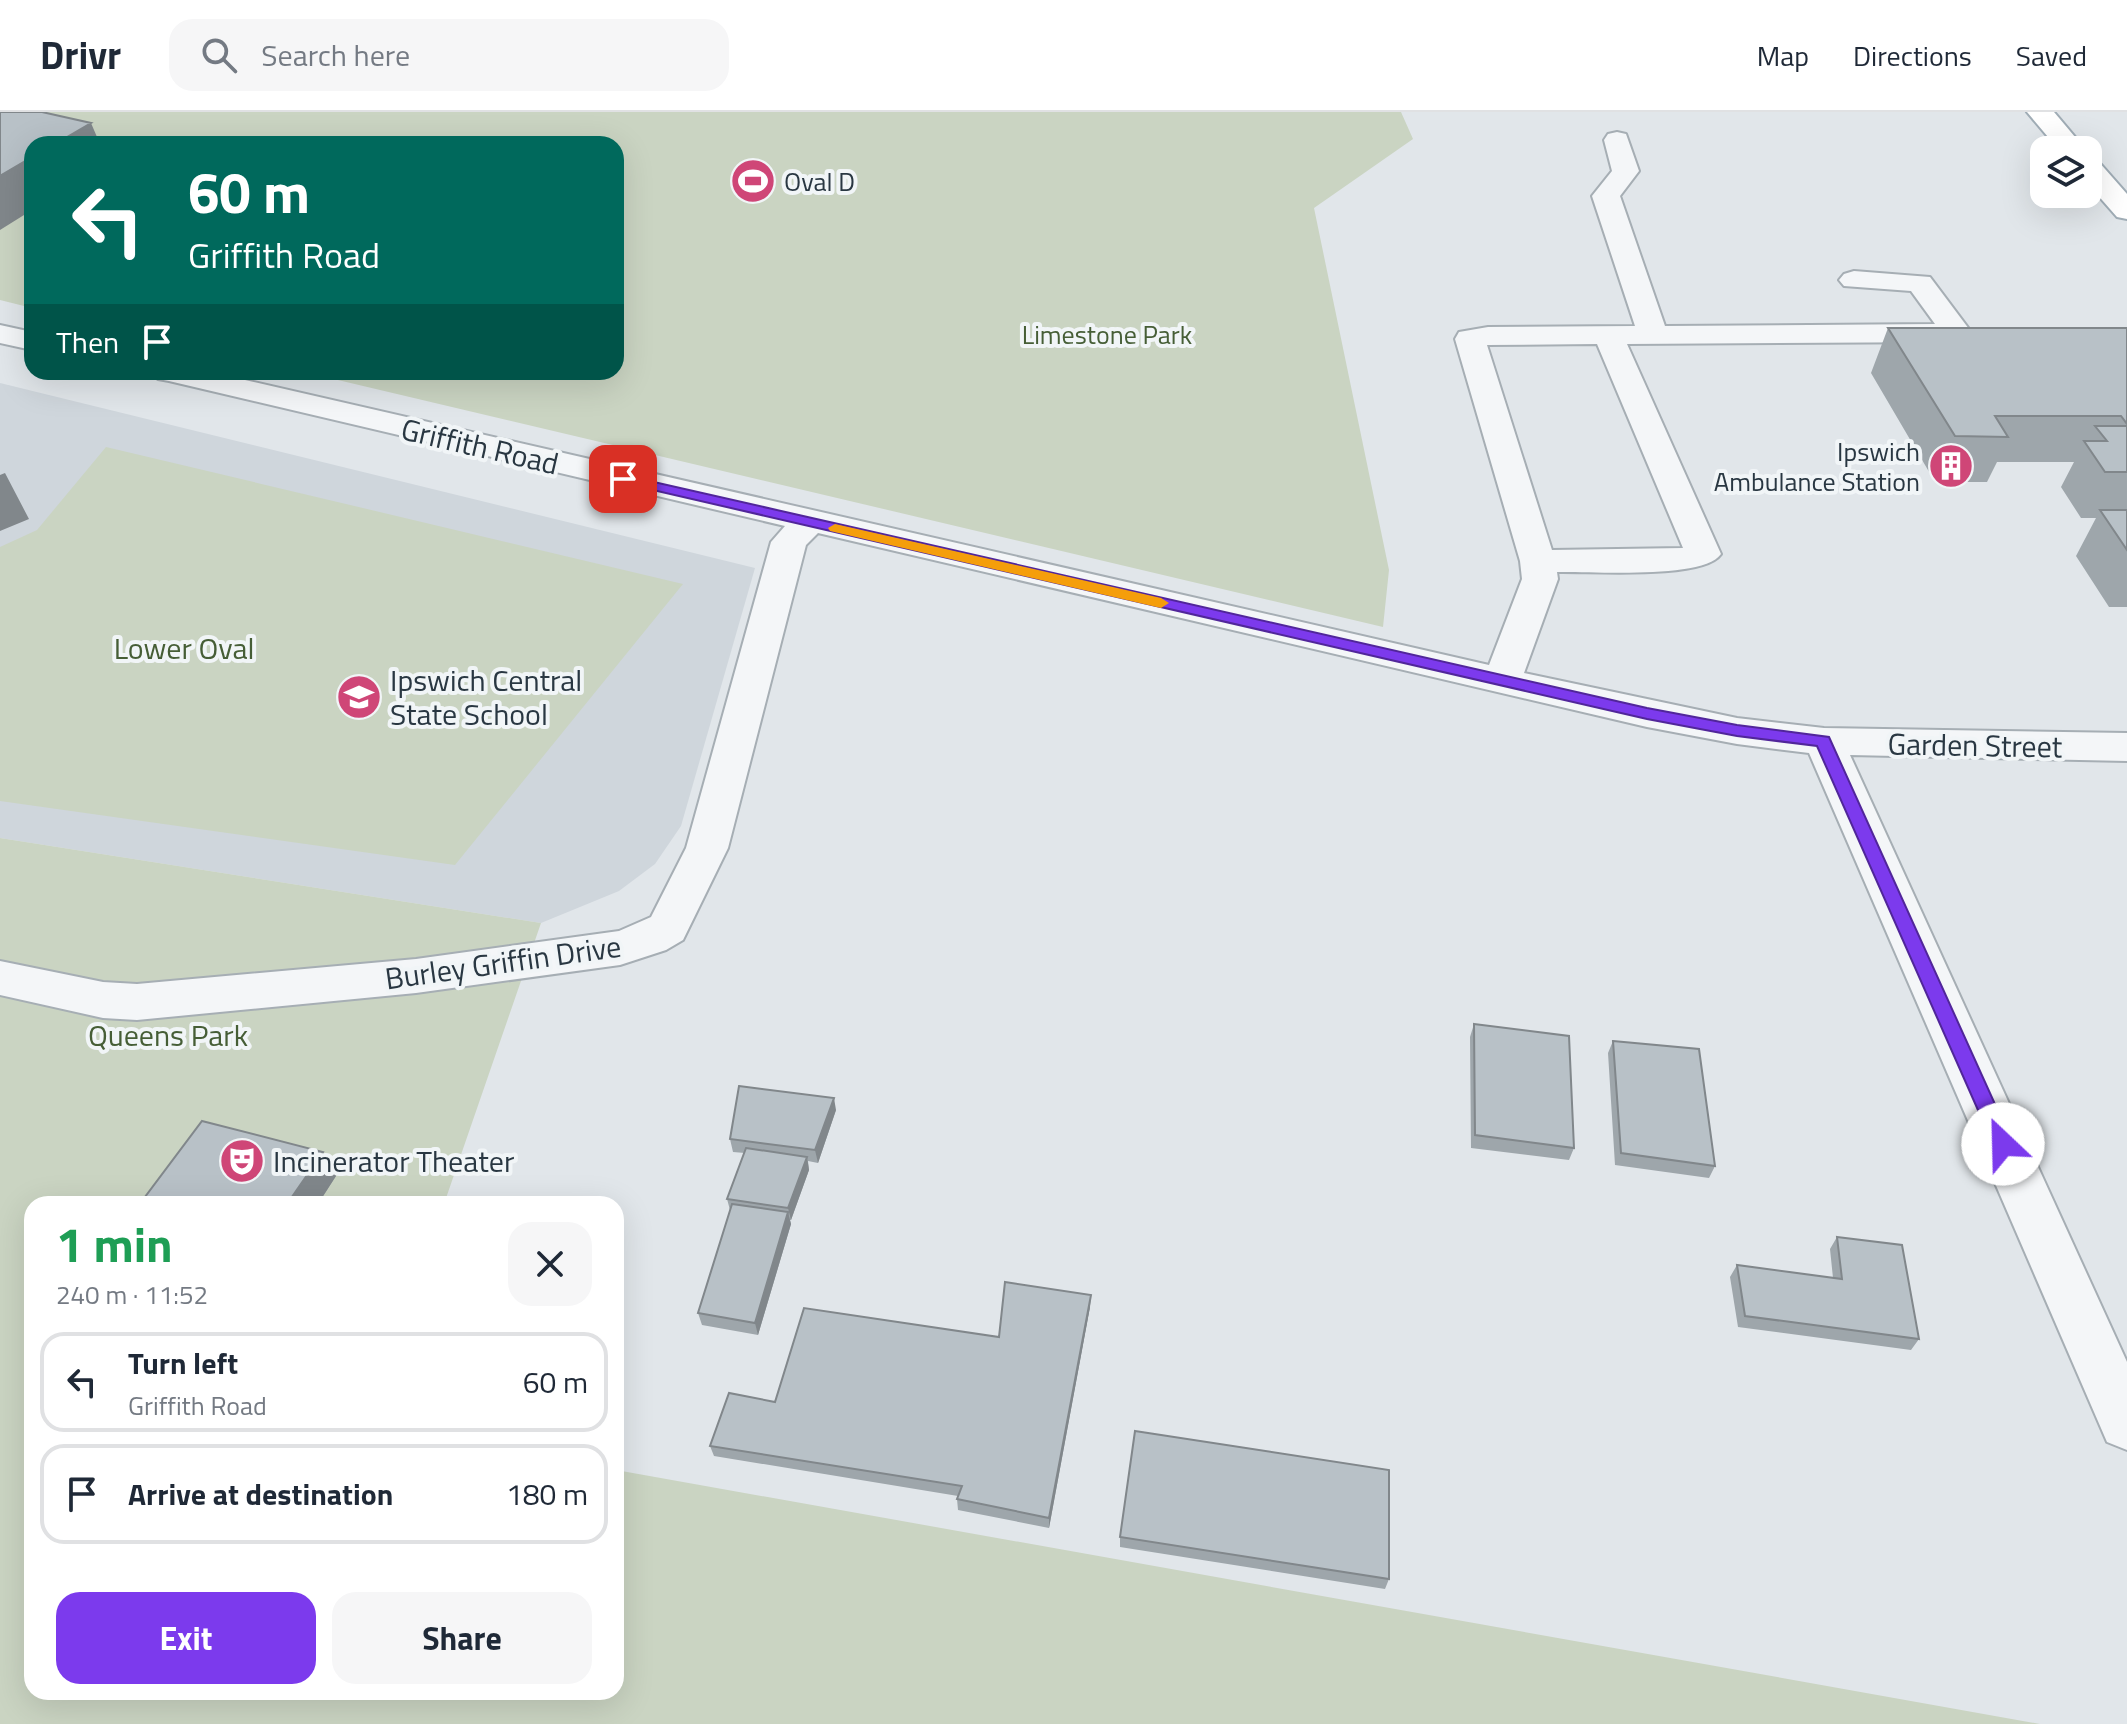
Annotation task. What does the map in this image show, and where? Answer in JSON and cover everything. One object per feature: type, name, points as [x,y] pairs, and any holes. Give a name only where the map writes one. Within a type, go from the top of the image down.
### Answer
[{"type":"main road","points":[[2040,112],[2061,136]]},
{"type":"main road","points":[[2102,183],[2127,211]]},
{"type":"street","points":[[1617,140],[1626,171],[1621,180],[1609,186],[1606,196],[1653,335]]},
{"type":"street","points":[[1854,280],[1920,283],[1957,333]]},
{"type":"street","points":[[1502,681],[1540,579],[1538,561],[1470,339],[1488,336],[1988,332]]},
{"type":"street","points":[[0,334],[24,339]]},
{"type":"street","points":[[1538,561],[1688,559],[1703,554],[1608,335]]},
{"type":"street","name":"Griffith Road","points":[[203,380],[1502,681],[1707,725],[1824,741]]},
{"type":"street","name":"Burley Griffin Drive","points":[[0,978],[103,1000],[137,1002],[416,976],[620,948],[650,938],[667,928],[707,848],[789,542],[809,522]]},
{"type":"street","points":[[1824,741],[2127,1424]]},
{"type":"street","name":"Garden Street","points":[[1824,741],[2127,747]]},
{"type":"shaded area","name":"Lower Oval","points":[[0,383],[755,568],[681,826],[655,864],[619,891],[541,923],[0,838]]},
{"type":"green space","name":"Limestone Park","points":[[0,112],[1401,112],[1413,139],[1314,208],[1389,570],[1383,627],[338,380],[624,380],[624,136],[24,136],[24,306],[0,300]]},
{"type":"green space","name":"Lower Oval","points":[[106,447],[683,584],[455,865],[0,801],[0,547],[37,530]]},
{"type":"green space","name":"Queens Park","points":[[0,838],[541,923],[447,1196],[24,1196],[24,1700],[624,1700],[624,1471],[2040,1724],[0,1724]]},
{"type":"building","points":[[0,112],[42,112],[91,123],[69,136],[24,136],[24,162],[0,176]]},
{"type":"building","points":[[1888,328],[2127,328],[2127,424],[2121,416],[1995,416],[2008,437],[1955,436]]},
{"type":"building","points":[[2095,426],[2127,426],[2127,472],[2105,472],[2084,441],[2107,441]]},
{"type":"building","points":[[2100,510],[2127,510],[2127,550]]},
{"type":"building","points":[[1474,1024],[1569,1036],[1574,1148],[1475,1135]]},
{"type":"building","points":[[1613,1041],[1699,1049],[1715,1166],[1621,1153]]},
{"type":"building","points":[[739,1086],[834,1098],[815,1150],[730,1139]]},
{"type":"building","points":[[202,1121],[323,1152],[293,1196],[146,1196]]},
{"type":"building","points":[[746,1148],[807,1157],[788,1208],[727,1199]]},
{"type":"building","points":[[732,1204],[788,1212],[755,1323],[698,1313]]},
{"type":"building","points":[[1837,1237],[1902,1245],[1919,1339],[1745,1316],[1737,1265],[1842,1279]]},
{"type":"building","points":[[1005,1282],[1091,1295],[1049,1518],[957,1499],[962,1486],[710,1446],[729,1393],[775,1402],[804,1308],[999,1337]]},
{"type":"building","points":[[1135,1431],[1389,1470],[1389,1579],[1120,1537]]},
{"type":"slow traffic","points":[[835,528],[1161,603]]},
{"type":"place","name":"Oval D","points":[[753,181]]},
{"type":"place","name":"Ipswich Ambulance Station","points":[[1951,466]]},
{"type":"place","name":"Ipswich Central State School","points":[[359,697]]},
{"type":"place","name":"Incinerator Theater","points":[[242,1161]]},
{"type":"route","points":[[623,479],[1647,714],[1737,731],[1824,741],[2003,1144]]}]
